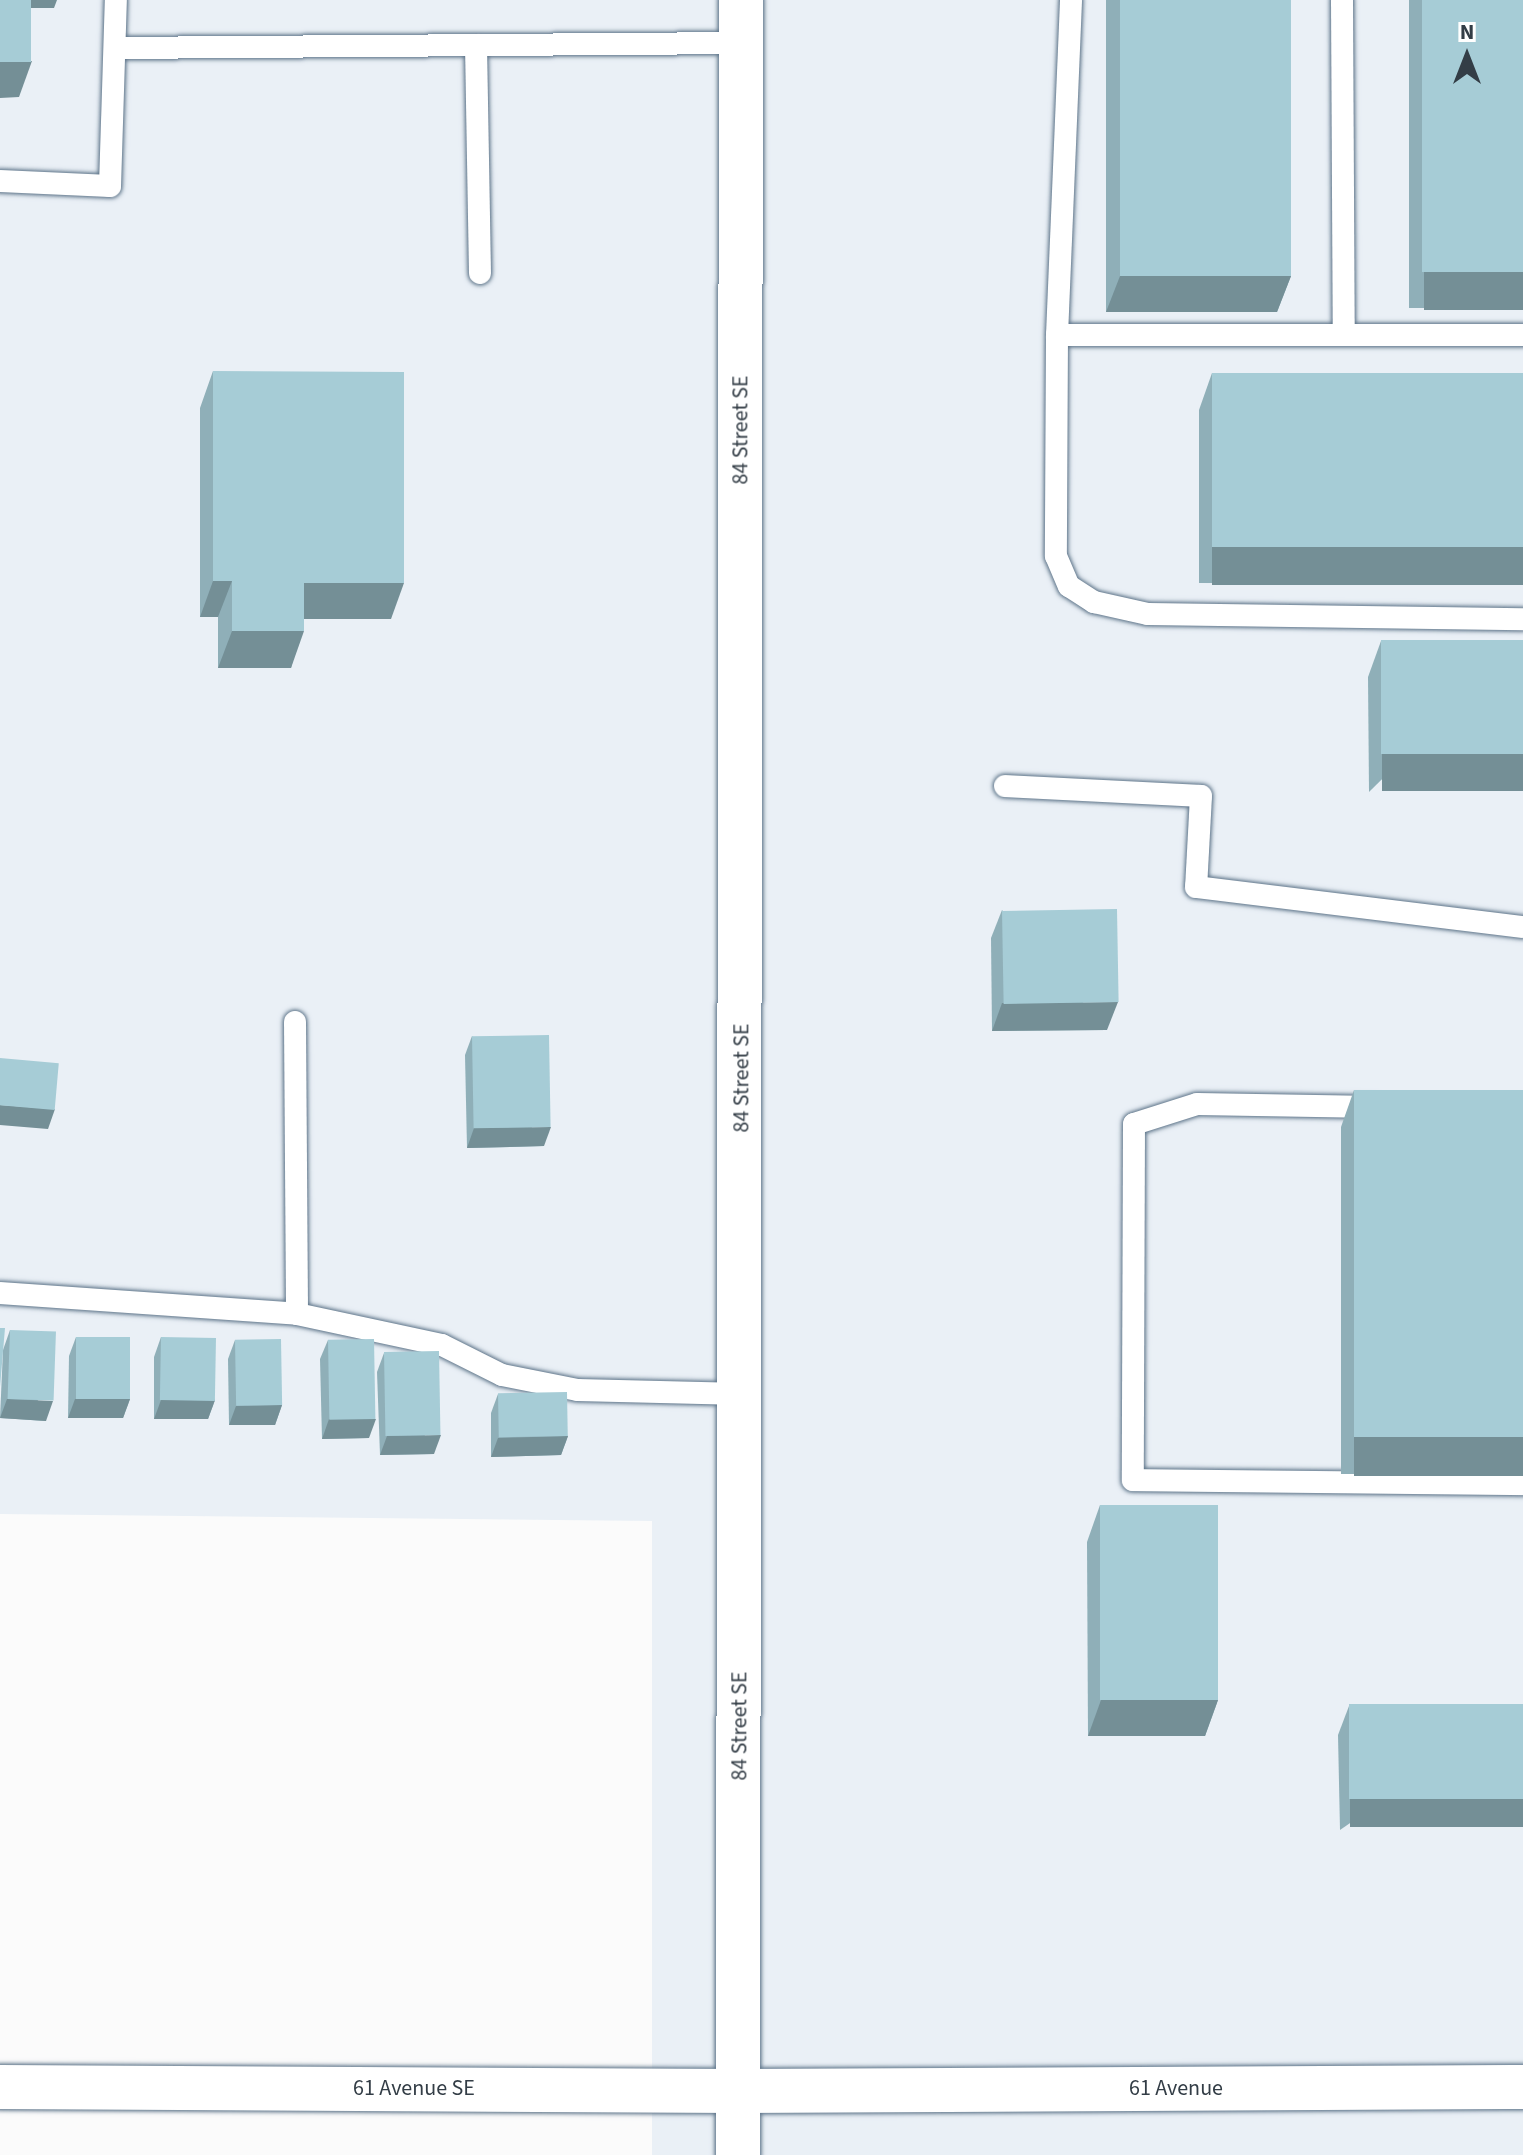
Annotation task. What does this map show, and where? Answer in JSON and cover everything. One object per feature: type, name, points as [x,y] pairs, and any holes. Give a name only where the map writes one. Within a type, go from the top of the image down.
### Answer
[{"type":"street","name":"84 Street SE","points":[[738,2155],[742,1394],[741,0]]},
{"type":"street","name":"61 Avenue SE","points":[[0,2087],[828,2091]]},
{"type":"street","name":"61 Avenue","points":[[828,2091],[1523,2087]]},
{"type":"lane","points":[[0,181],[110,186],[117,48],[116,0]]},
{"type":"lane","points":[[1071,0],[1057,335],[1056,556],[1069,586],[1094,602],[1148,614],[1523,619]]},
{"type":"lane","points":[[1342,0],[1344,335]]},
{"type":"lane","points":[[117,48],[741,43]]},
{"type":"lane","points":[[476,45],[480,273]]},
{"type":"lane","points":[[1057,335],[1523,335]]},
{"type":"lane","points":[[1005,786],[1201,796],[1196,887],[1523,927]]},
{"type":"lane","points":[[295,1022],[297,1314]]},
{"type":"lane","points":[[1399,1107],[1197,1104],[1134,1124],[1133,1480],[1523,1484]]},
{"type":"lane","points":[[0,1293],[297,1314],[442,1345],[502,1375],[578,1390],[742,1394]]},
{"type":"shaded area","points":[[0,0],[1523,0],[1523,2155],[652,2155],[652,1521],[0,1514]]},
{"type":"building","points":[[0,0],[31,0],[31,62],[0,62]]},
{"type":"building","points":[[1120,0],[1291,0],[1291,276],[1120,276]]},
{"type":"building","points":[[1422,0],[1523,0],[1523,272],[1422,272]]},
{"type":"building","points":[[213,371],[404,372],[404,583],[304,583],[304,631],[232,631],[232,581],[213,581]]},
{"type":"building","points":[[1212,373],[1523,373],[1523,547],[1212,547]]},
{"type":"building","points":[[1381,640],[1523,640],[1523,754],[1381,754]]},
{"type":"building","points":[[1117,909],[1119,1002],[1004,1004],[1002,911]]},
{"type":"building","points":[[549,1035],[551,1127],[474,1128],[472,1036]]},
{"type":"building","points":[[0,1058],[59,1063],[55,1110],[0,1105]]},
{"type":"building","points":[[1354,1090],[1523,1090],[1523,1437],[1354,1437]]},
{"type":"building","points":[[0,1328],[5,1328],[0,1387]]},
{"type":"building","points":[[10,1330],[56,1332],[54,1401],[8,1399]]},
{"type":"building","points":[[76,1337],[130,1337],[130,1399],[76,1399]]},
{"type":"building","points":[[161,1337],[216,1338],[215,1401],[160,1400]]},
{"type":"building","points":[[281,1339],[282,1405],[236,1406],[235,1340]]},
{"type":"building","points":[[374,1339],[375,1419],[329,1420],[328,1340]]},
{"type":"building","points":[[439,1351],[440,1435],[385,1436],[384,1352]]},
{"type":"building","points":[[567,1392],[568,1436],[499,1437],[498,1393]]},
{"type":"building","points":[[1100,1505],[1218,1505],[1218,1700],[1100,1700]]},
{"type":"building","points":[[1349,1704],[1523,1704],[1523,1799],[1349,1799]]}]
